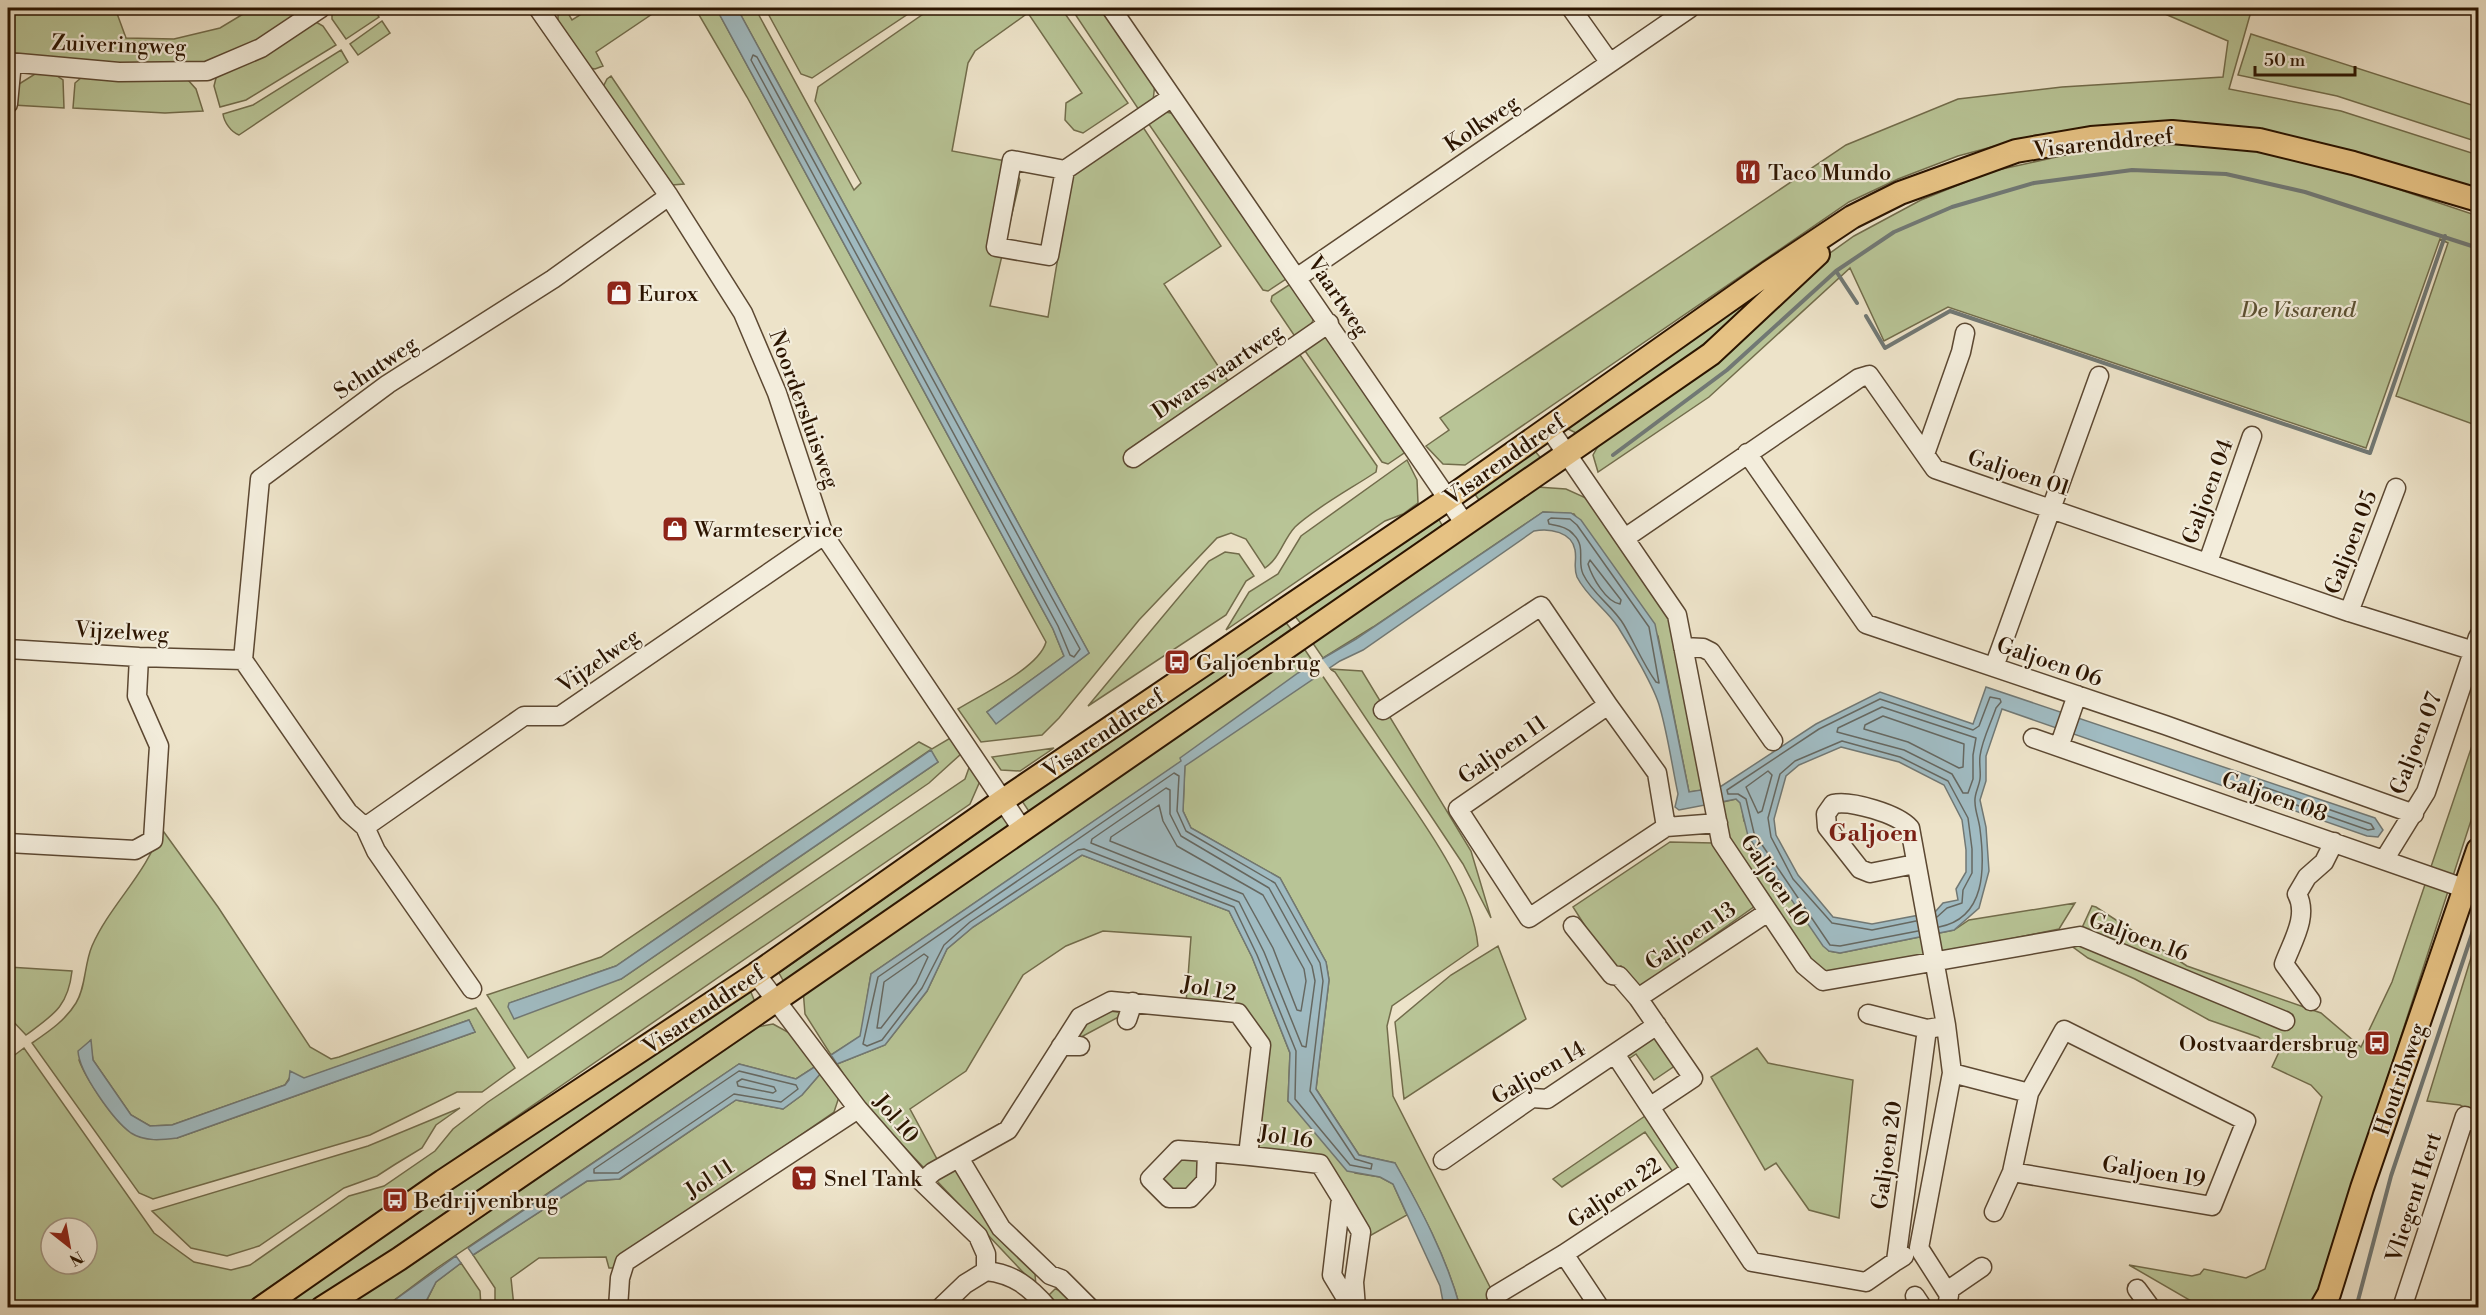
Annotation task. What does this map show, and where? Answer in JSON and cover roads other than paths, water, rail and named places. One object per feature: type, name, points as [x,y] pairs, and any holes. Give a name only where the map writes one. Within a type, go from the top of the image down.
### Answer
[{"type":"main road","name":"Visarenddreef","points":[[261,1308],[443,1181],[756,974],[1002,801],[1448,499],[1739,292],[1852,217],[1900,192],[2016,151],[2091,138],[2172,132],[2259,140],[2353,163],[2478,200]]},
{"type":"main road","name":"Visarenddreef","points":[[322,1308],[399,1259],[1711,354],[1801,267],[1856,224],[1952,172]]},
{"type":"main road","name":"Visarenddreef","points":[[2431,186],[2478,207]]},
{"type":"main road","name":"Houtribweg","points":[[2334,1308],[2343,1290],[2362,1222],[2473,888],[2478,850]]},
{"type":"main road","name":"Houtribweg","points":[[2321,1308],[2329,1294],[2362,1188],[2473,888]]},
{"type":"street","name":"Zuiveringweg","points":[[10,62],[119,72],[207,71],[261,48],[321,8]]},
{"type":"street","name":"Noordersluisweg","points":[[538,8],[669,196],[743,313],[777,393],[824,535],[1022,829]]},
{"type":"street","name":"Vaartweg","points":[[1112,8],[1465,524]]},
{"type":"street","points":[[1571,8],[1610,63]]},
{"type":"street","name":"Kolkweg","points":[[1298,277],[1690,8]]},
{"type":"street","points":[[8,104],[10,62]]},
{"type":"street","points":[[1065,170],[1049,256],[996,247],[1012,160],[1065,170],[1172,97]]},
{"type":"street","name":"Schutweg","points":[[243,660],[260,479],[388,384],[546,284],[669,196]]},
{"type":"street","name":"Dwarsvaartweg","points":[[1132,458],[1329,323]]},
{"type":"street","points":[[1925,454],[1961,352],[1965,333]]},
{"type":"street","name":"Galjoen 01","points":[[1625,538],[1859,378],[1869,375],[1935,469],[2349,612],[2476,644]]},
{"type":"street","points":[[1994,667],[2099,376]]},
{"type":"street","name":"Galjoen 10","points":[[1549,428],[1677,615],[1721,841],[1804,965],[1823,981],[1933,953]]},
{"type":"street","name":"Galjoen 04","points":[[2208,562],[2252,436]]},
{"type":"street","name":"Galjoen 06","points":[[1747,453],[1866,624],[1994,667],[2075,701],[2414,814]]},
{"type":"street","name":"Galjoen 05","points":[[2349,612],[2396,488]]},
{"type":"street","name":"Vijzelweg","points":[[365,827],[524,716],[560,716],[824,535]]},
{"type":"street","points":[[1383,710],[1541,606],[1657,773],[1666,827],[1716,816]]},
{"type":"street","name":"Galjoen 07","points":[[2384,860],[2426,792],[2476,644]]},
{"type":"street","points":[[1683,647],[1703,648],[1711,652],[1773,741]]},
{"type":"street","name":"Vijzelweg","points":[[8,649],[139,657],[243,660]]},
{"type":"street","points":[[8,843],[135,850],[153,840],[159,746],[136,696],[139,657]]},
{"type":"street","points":[[243,660],[348,812],[365,827],[376,851],[472,989]]},
{"type":"street","points":[[2060,742],[2075,701]]},
{"type":"street","name":"Galjoen 11","points":[[1608,705],[1458,809],[1529,918],[1666,827]]},
{"type":"street","name":"Galjoen 08","points":[[2033,738],[2060,742],[2384,860],[2473,888]]},
{"type":"street","name":"Galjoen 20","points":[[1915,864],[1870,873],[1860,869],[1827,827],[1826,814],[1833,804],[1844,802],[1903,819],[1910,828],[1946,1025],[1952,1072],[1919,1248]]},
{"type":"street","points":[[2311,1001],[2284,964],[2302,916],[2302,904],[2297,894],[2307,877],[2324,862],[2334,842]]},
{"type":"street","name":"Galjoen 13","points":[[1638,998],[1768,912]]},
{"type":"street","name":"Galjoen 13","points":[[1573,926],[1612,975],[1619,976],[1638,998],[1693,1078],[1657,1102]]},
{"type":"street","name":"Galjoen 16","points":[[1933,953],[2080,936],[2285,1021]]},
{"type":"street","name":"Jol 10","points":[[756,974],[858,1109],[922,1182],[978,1236],[986,1254],[986,1271]]},
{"type":"street","name":"Jol 12","points":[[922,1182],[933,1172],[1008,1130],[1080,1017],[1111,1001],[1238,1013],[1261,1045],[1248,1155]]},
{"type":"street","points":[[1127,1020],[1133,1002]]},
{"type":"street","points":[[1868,1014],[1927,1029],[1946,1025]]},
{"type":"street","name":"Galjoen 14","points":[[1443,1160],[1532,1098],[1547,1099],[1657,1025]]},
{"type":"street","name":"Galjoen 20","points":[[1896,1262],[1927,1029]]},
{"type":"street","name":"Galjoen 19","points":[[1994,1212],[2012,1172],[2029,1093],[2064,1030],[2246,1121],[2212,1206],[2012,1172]]},
{"type":"street","points":[[1061,1046],[1080,1046]]},
{"type":"street","name":"Galjoen 22","points":[[1616,1054],[1752,1262],[1866,1282],[1896,1262]]},
{"type":"street","points":[[1952,1072],[2029,1093]]},
{"type":"street","name":"Jol 11","points":[[618,1308],[620,1278],[625,1262],[858,1109]]},
{"type":"street","name":"Vliegent Hert","points":[[2402,1308],[2465,1116],[2478,1123]]},
{"type":"street","name":"Jol 16","points":[[1207,1152],[1320,1164],[1361,1232],[1354,1282],[1354,1308]]},
{"type":"street","points":[[958,1158],[1001,1228],[1050,1275],[1061,1279],[1090,1308]]},
{"type":"street","name":"Galjoen 22","points":[[1496,1295],[1564,1254],[1691,1170]]},
{"type":"street","points":[[1896,1262],[1919,1248],[1947,1299],[1982,1267]]},
{"type":"street","name":"Galjoen 22","points":[[1564,1254],[1600,1308]]},
{"type":"street","points":[[940,1308],[965,1284],[986,1271],[1003,1273],[1020,1280],[1043,1301],[1050,1275]]},
{"type":"street","points":[[2137,1288],[2151,1308]]},
{"type":"water","points":[[716,8],[737,8],[1089,653],[996,724],[987,712],[1064,656],[1053,629]]},
{"type":"water","points":[[1543,512],[1571,513],[1581,520],[1655,624],[1689,792],[1720,787],[1816,724],[1880,692],[1973,724],[1986,687],[2375,818],[2383,830],[2378,837],[2367,836],[2002,709],[1986,756],[1986,781],[1980,800],[1986,827],[1989,871],[1979,908],[1954,930],[1840,953],[1829,951],[1823,946],[1748,836],[1740,803],[1736,799],[1679,810],[1675,807],[1678,794],[1665,729],[1648,679],[1618,627],[1586,591],[1577,577],[1575,550],[1570,539],[1553,531],[1534,531],[1363,650],[1340,661],[1185,766],[1183,811],[1191,828],[1280,878],[1326,962],[1329,980],[1316,1089],[1359,1155],[1395,1163],[1432,1233],[1448,1269],[1460,1307],[1444,1307],[1440,1286],[1393,1184],[1380,1177],[1347,1171],[1288,1101],[1290,1053],[1252,957],[1229,911],[1082,855],[973,927],[947,949],[927,991],[885,1045],[837,1064],[831,1055],[860,1036],[871,974],[1181,761],[1180,758],[1298,673],[1356,639]],"holes":[[[1841,747],[1899,762],[1944,785],[1962,820],[1966,872],[1956,889],[1958,900],[1943,903],[1935,912],[1872,924],[1833,917],[1798,875],[1776,835],[1774,819],[1786,776],[1799,765]]]},
{"type":"water","points":[[931,750],[938,762],[621,979],[514,1019],[508,1007],[509,1003],[616,966]]},
{"type":"water","points":[[469,1020],[475,1032],[177,1138],[154,1140],[136,1136],[115,1118],[90,1083],[78,1051],[91,1040],[93,1060],[131,1115],[150,1126],[172,1125],[285,1085],[289,1080],[290,1071],[304,1078]]},
{"type":"water","points":[[739,1064],[796,1079],[816,1066],[821,1073],[802,1095],[783,1109],[736,1100],[619,1179],[587,1181],[473,1255],[468,1248]]},
{"type":"water","points":[[456,1256],[461,1263],[436,1282],[423,1307],[385,1307]]},
{"type":"waterway","points":[[1613,455],[1727,370],[1836,271],[1894,232],[1952,207],[2034,183],[2132,170],[2226,174],[2305,192],[2478,248]]},
{"type":"waterway","points":[[1866,316],[1885,348],[1950,311],[2370,453],[2445,236]]},
{"type":"waterway","points":[[1836,271],[1857,303]]},
{"type":"waterway","points":[[2356,1308],[2391,1176],[2478,916]]},
{"type":"place","name":"Taco Mundo","points":[[1748,172]]},
{"type":"place","name":"Eurox","points":[[619,293]]},
{"type":"place","name":"Warmteservice","points":[[675,529]]},
{"type":"place","name":"Galjoenbrug","points":[[1177,662]]},
{"type":"place","name":"Oostvaardersbrug","points":[[2377,1043]]},
{"type":"place","name":"Snel Tank","points":[[804,1178]]},
{"type":"place","name":"Bedrijvenbrug","points":[[395,1200]]},
{"type":"district","name":"Galjoen","points":[[1873,833]]},
{"type":"park label","name":"De Visarend","points":[[2298,309]]}]
